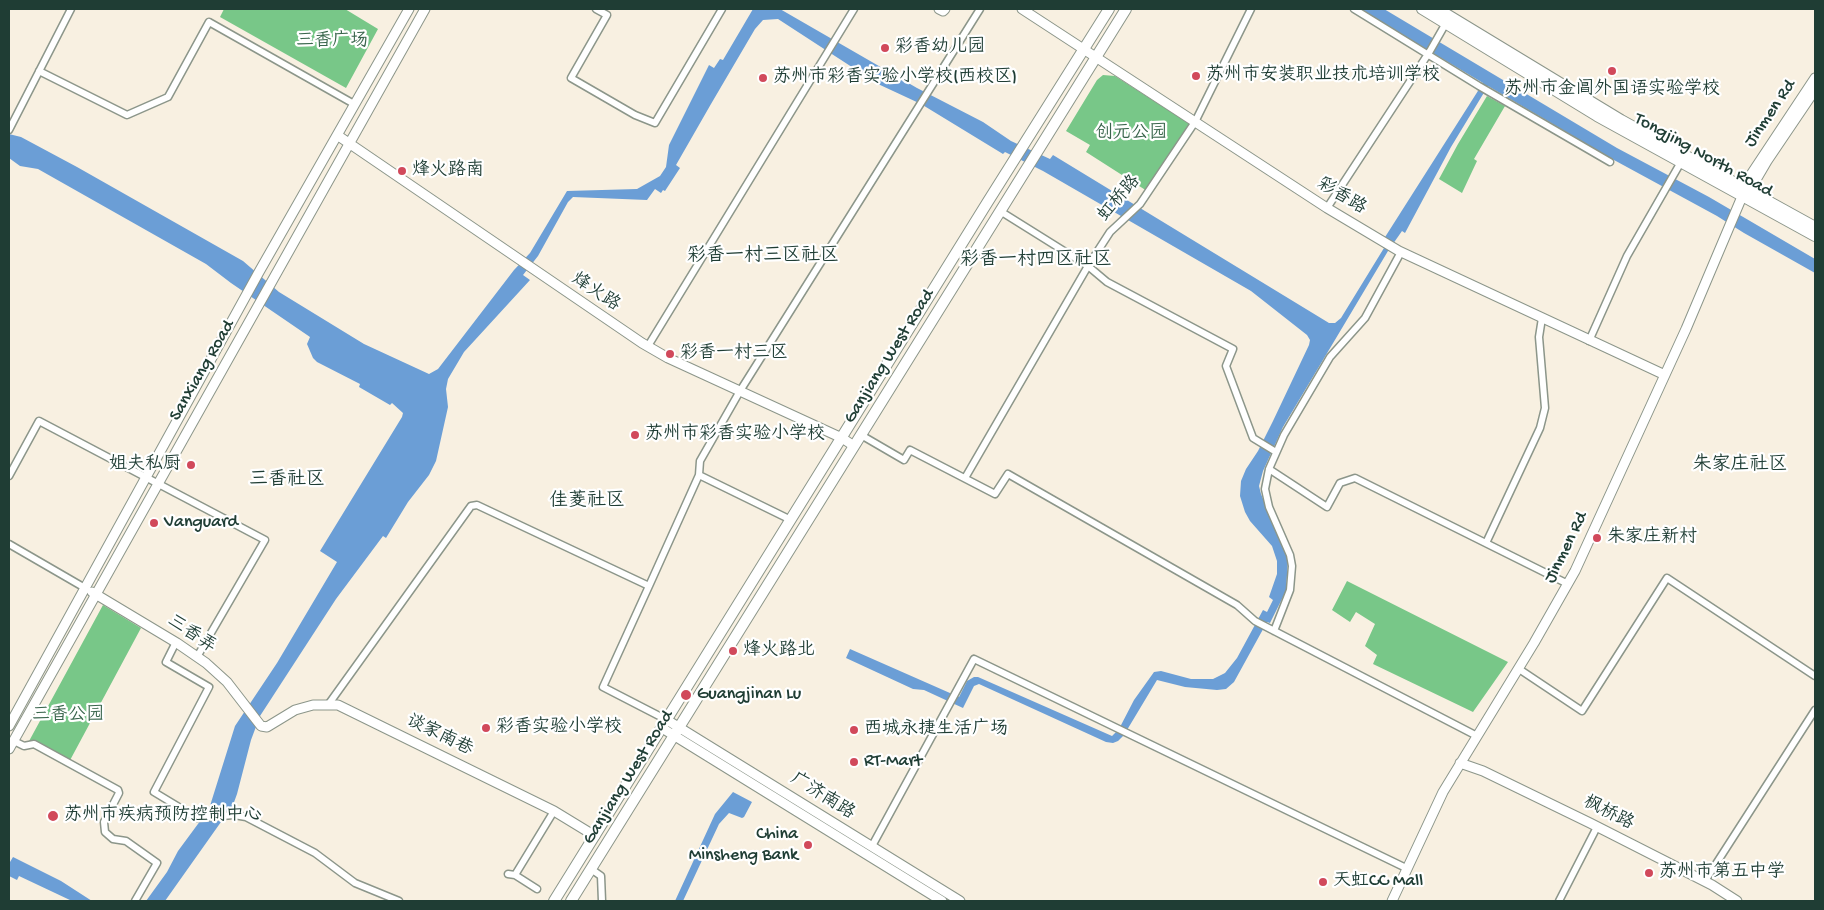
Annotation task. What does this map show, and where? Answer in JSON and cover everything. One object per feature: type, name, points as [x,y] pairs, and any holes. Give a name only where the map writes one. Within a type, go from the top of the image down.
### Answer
[{"type":"main road","name":"Sanxiang Road","points":[[9,726],[259,272],[409,9]]},
{"type":"main road","name":"Sanxiang Road","points":[[9,750],[425,9]]},
{"type":"main road","points":[[939,9],[943,11],[945,9]]},
{"type":"main road","name":"彩香路","points":[[1022,9],[1327,208],[1400,251],[1665,375]]},
{"type":"main road","name":"Ganjiang West Road","points":[[554,901],[1109,9]]},
{"type":"main road","name":"Ganjiang West Road","points":[[571,901],[1126,9]]},
{"type":"main road","name":"Tongjing North Road","points":[[1422,9],[1597,116],[1681,162],[1815,226]]},
{"type":"main road","name":"Tongjing North Road","points":[[1438,9],[1621,120],[1745,191],[1815,236]]},
{"type":"main road","name":"Jinmen Rd","points":[[1392,901],[1437,803],[1519,669],[1568,584],[1594,532],[1665,375],[1737,206],[1761,157],[1815,78]]},
{"type":"main road","name":"Jinmen Rd","points":[[1745,191],[1815,90]]},
{"type":"main road","name":"烽火路","points":[[337,136],[521,262],[668,358],[842,438],[854,446]]},
{"type":"main road","name":"三香弄","points":[[85,588],[176,642],[197,657],[227,682],[262,727]]},
{"type":"main road","name":"谈家南巷","points":[[262,727],[296,710],[313,705],[338,704],[554,811],[595,836]]},
{"type":"main road","name":"广济南路","points":[[665,724],[872,846],[960,901]]},
{"type":"main road","name":"广济南路","points":[[677,731],[942,901]]},
{"type":"main road","name":"枫桥路","points":[[1460,763],[1483,771],[1597,827],[1704,881],[1737,901]]},
{"type":"street","points":[[9,130],[71,9]]},
{"type":"street","points":[[596,9],[607,15],[571,78],[635,115],[655,122],[722,9]]},
{"type":"street","points":[[648,346],[854,9]]},
{"type":"street","points":[[665,724],[603,686],[699,475],[700,461],[740,391],[980,9]]},
{"type":"street","name":"虹桥路","points":[[965,478],[1088,266],[1110,232],[1140,204],[1195,122],[1252,9]]},
{"type":"street","points":[[1354,9],[1429,52],[1488,92],[1610,162]]},
{"type":"street","points":[[39,71],[127,116],[168,97],[209,22],[354,104]]},
{"type":"street","points":[[1327,208],[1437,40],[1446,23]]},
{"type":"street","points":[[1589,340],[1627,256],[1681,162]]},
{"type":"street","points":[[1000,211],[1088,266],[1107,282],[1233,349],[1226,366],[1253,438],[1275,451]]},
{"type":"street","points":[[1274,631],[1290,590],[1292,566],[1290,555],[1269,507],[1265,489],[1269,469],[1275,451],[1330,356],[1365,318],[1400,251]]},
{"type":"street","points":[[1486,543],[1540,428],[1545,408],[1539,336],[1542,318]]},
{"type":"street","points":[[9,476],[39,421],[265,540],[197,657]]},
{"type":"street","points":[[861,434],[904,460],[910,450],[995,494],[1008,474],[1045,493],[1237,605],[1255,621],[1477,736]]},
{"type":"street","points":[[1269,469],[1327,507],[1340,484],[1355,478],[1568,584]]},
{"type":"street","points":[[699,475],[791,520]]},
{"type":"street","points":[[328,705],[471,506],[477,505],[649,586]]},
{"type":"street","points":[[9,544],[85,588]]},
{"type":"street","points":[[1519,669],[1582,711],[1667,578],[1815,676]]},
{"type":"street","points":[[176,642],[166,662],[209,687],[154,792],[197,818],[234,815],[246,817],[315,854],[355,883],[398,901]]},
{"type":"street","points":[[872,846],[974,659],[1406,868]]},
{"type":"street","points":[[1704,881],[1815,710]]},
{"type":"street","points":[[14,741],[24,746],[34,744],[118,790],[119,793],[104,822],[105,832],[113,839],[126,841],[157,862],[135,901]]},
{"type":"street","points":[[537,889],[512,874],[554,811]]},
{"type":"street","points":[[1559,901],[1597,827]]},
{"type":"street","points":[[591,869],[601,876],[602,901]]},
{"type":"green space","name":"三香广场","points":[[224,9],[345,9],[378,29],[346,88],[220,17]]},
{"type":"green space","name":"创元公园","points":[[1103,75],[1115,76],[1190,124],[1147,191],[1086,152],[1090,145],[1066,131],[1097,80]]},
{"type":"green space","points":[[1487,96],[1505,106],[1474,159],[1477,161],[1462,193],[1439,179]]},
{"type":"green space","points":[[1347,581],[1508,662],[1473,712],[1373,664],[1377,655],[1365,646],[1375,624],[1356,612],[1350,622],[1332,610]]},
{"type":"green space","name":"三香公园","points":[[103,605],[141,628],[68,764],[28,743]]},
{"type":"water","points":[[753,9],[780,9],[917,88],[983,122],[1011,141],[1050,159],[1053,155],[1329,323],[1335,323],[1341,318],[1384,248],[1380,245],[1483,83],[1359,9],[1384,9],[1617,148],[1709,197],[1815,259],[1815,273],[1717,216],[1614,160],[1488,86],[1451,147],[1405,233],[1402,231],[1388,251],[1283,427],[1263,471],[1259,486],[1261,494],[1288,560],[1286,591],[1270,623],[1267,622],[1234,682],[1226,689],[1217,690],[1185,687],[1157,680],[1124,735],[1113,743],[1106,742],[979,684],[974,686],[963,708],[924,690],[913,689],[846,658],[850,649],[959,697],[967,681],[978,677],[1112,736],[1119,729],[1134,700],[1154,672],[1161,671],[1191,679],[1213,679],[1225,673],[1237,658],[1263,610],[1267,612],[1273,600],[1269,597],[1277,574],[1277,561],[1272,546],[1250,521],[1245,512],[1240,496],[1241,481],[1273,421],[1310,340],[1307,335],[1251,291],[1043,171],[1005,152],[1003,154],[921,104],[878,84],[778,19],[763,20],[755,29],[676,165],[680,168],[665,191],[663,190],[661,193],[655,189],[647,200],[573,197],[568,202],[538,256],[523,275],[530,280],[464,352],[448,379],[446,389],[448,407],[436,461],[429,475],[408,502],[386,538],[383,536],[336,599],[260,716],[251,740],[233,805],[165,901],[146,901],[167,872],[178,851],[209,809],[235,726],[277,663],[337,562],[320,551],[403,413],[392,403],[390,405],[359,387],[360,384],[317,362],[313,358],[307,344],[310,337],[206,264],[38,169],[20,166],[9,158],[9,134],[21,137],[77,167],[243,261],[279,292],[364,344],[429,374],[438,369],[514,270],[530,253],[567,191],[637,189],[660,176],[666,167],[669,145],[709,65],[714,68],[720,59],[723,60]]},
{"type":"water","points":[[733,792],[752,802],[744,817],[729,813],[719,824],[683,901],[675,901],[715,814]]},
{"type":"water","points":[[13,857],[61,881],[92,901],[72,901],[19,876],[17,880],[9,876],[9,862]]},
{"type":"place","name":"彩香幼儿园","points":[[885,48]]},
{"type":"place","name":"苏州市金阊外国语实验学校","points":[[1612,71]]},
{"type":"place","name":"苏州市安装职业技术培训学校","points":[[1196,76]]},
{"type":"place","name":"苏州市彩香实验小学校(西校区)","points":[[763,78]]},
{"type":"place","name":"烽火路南","points":[[402,171]]},
{"type":"place","name":"彩香一村三区","points":[[670,354]]},
{"type":"place","name":"苏州市彩香实验小学校","points":[[635,435]]},
{"type":"place","name":"姐夫私厨","points":[[191,465]]},
{"type":"place","name":"Vanguard","points":[[154,523]]},
{"type":"place","name":"朱家庄新村","points":[[1597,538]]},
{"type":"place","name":"烽火路北","points":[[733,651]]},
{"type":"place","name":"Guangjinan Lu","points":[[686,695]]},
{"type":"place","name":"彩香实验小学校","points":[[486,728]]},
{"type":"place","name":"西城永捷生活广场","points":[[854,730]]},
{"type":"place","name":"RT-Mart","points":[[854,762]]},
{"type":"place","name":"苏州市疾病预防控制中心","points":[[53,816]]},
{"type":"place","name":"China Minsheng Bank","points":[[808,845]]},
{"type":"place","name":"苏州市第五中学","points":[[1649,873]]},
{"type":"place","name":"天虹CC Mall","points":[[1323,882]]},
{"type":"district","name":"彩香一村三区社区","points":[[763,257]]},
{"type":"district","name":"彩香一村四区社区","points":[[1036,261]]},
{"type":"district","name":"朱家庄社区","points":[[1740,466]]},
{"type":"district","name":"三香社区","points":[[287,481]]},
{"type":"district","name":"佳菱社区","points":[[587,502]]}]
